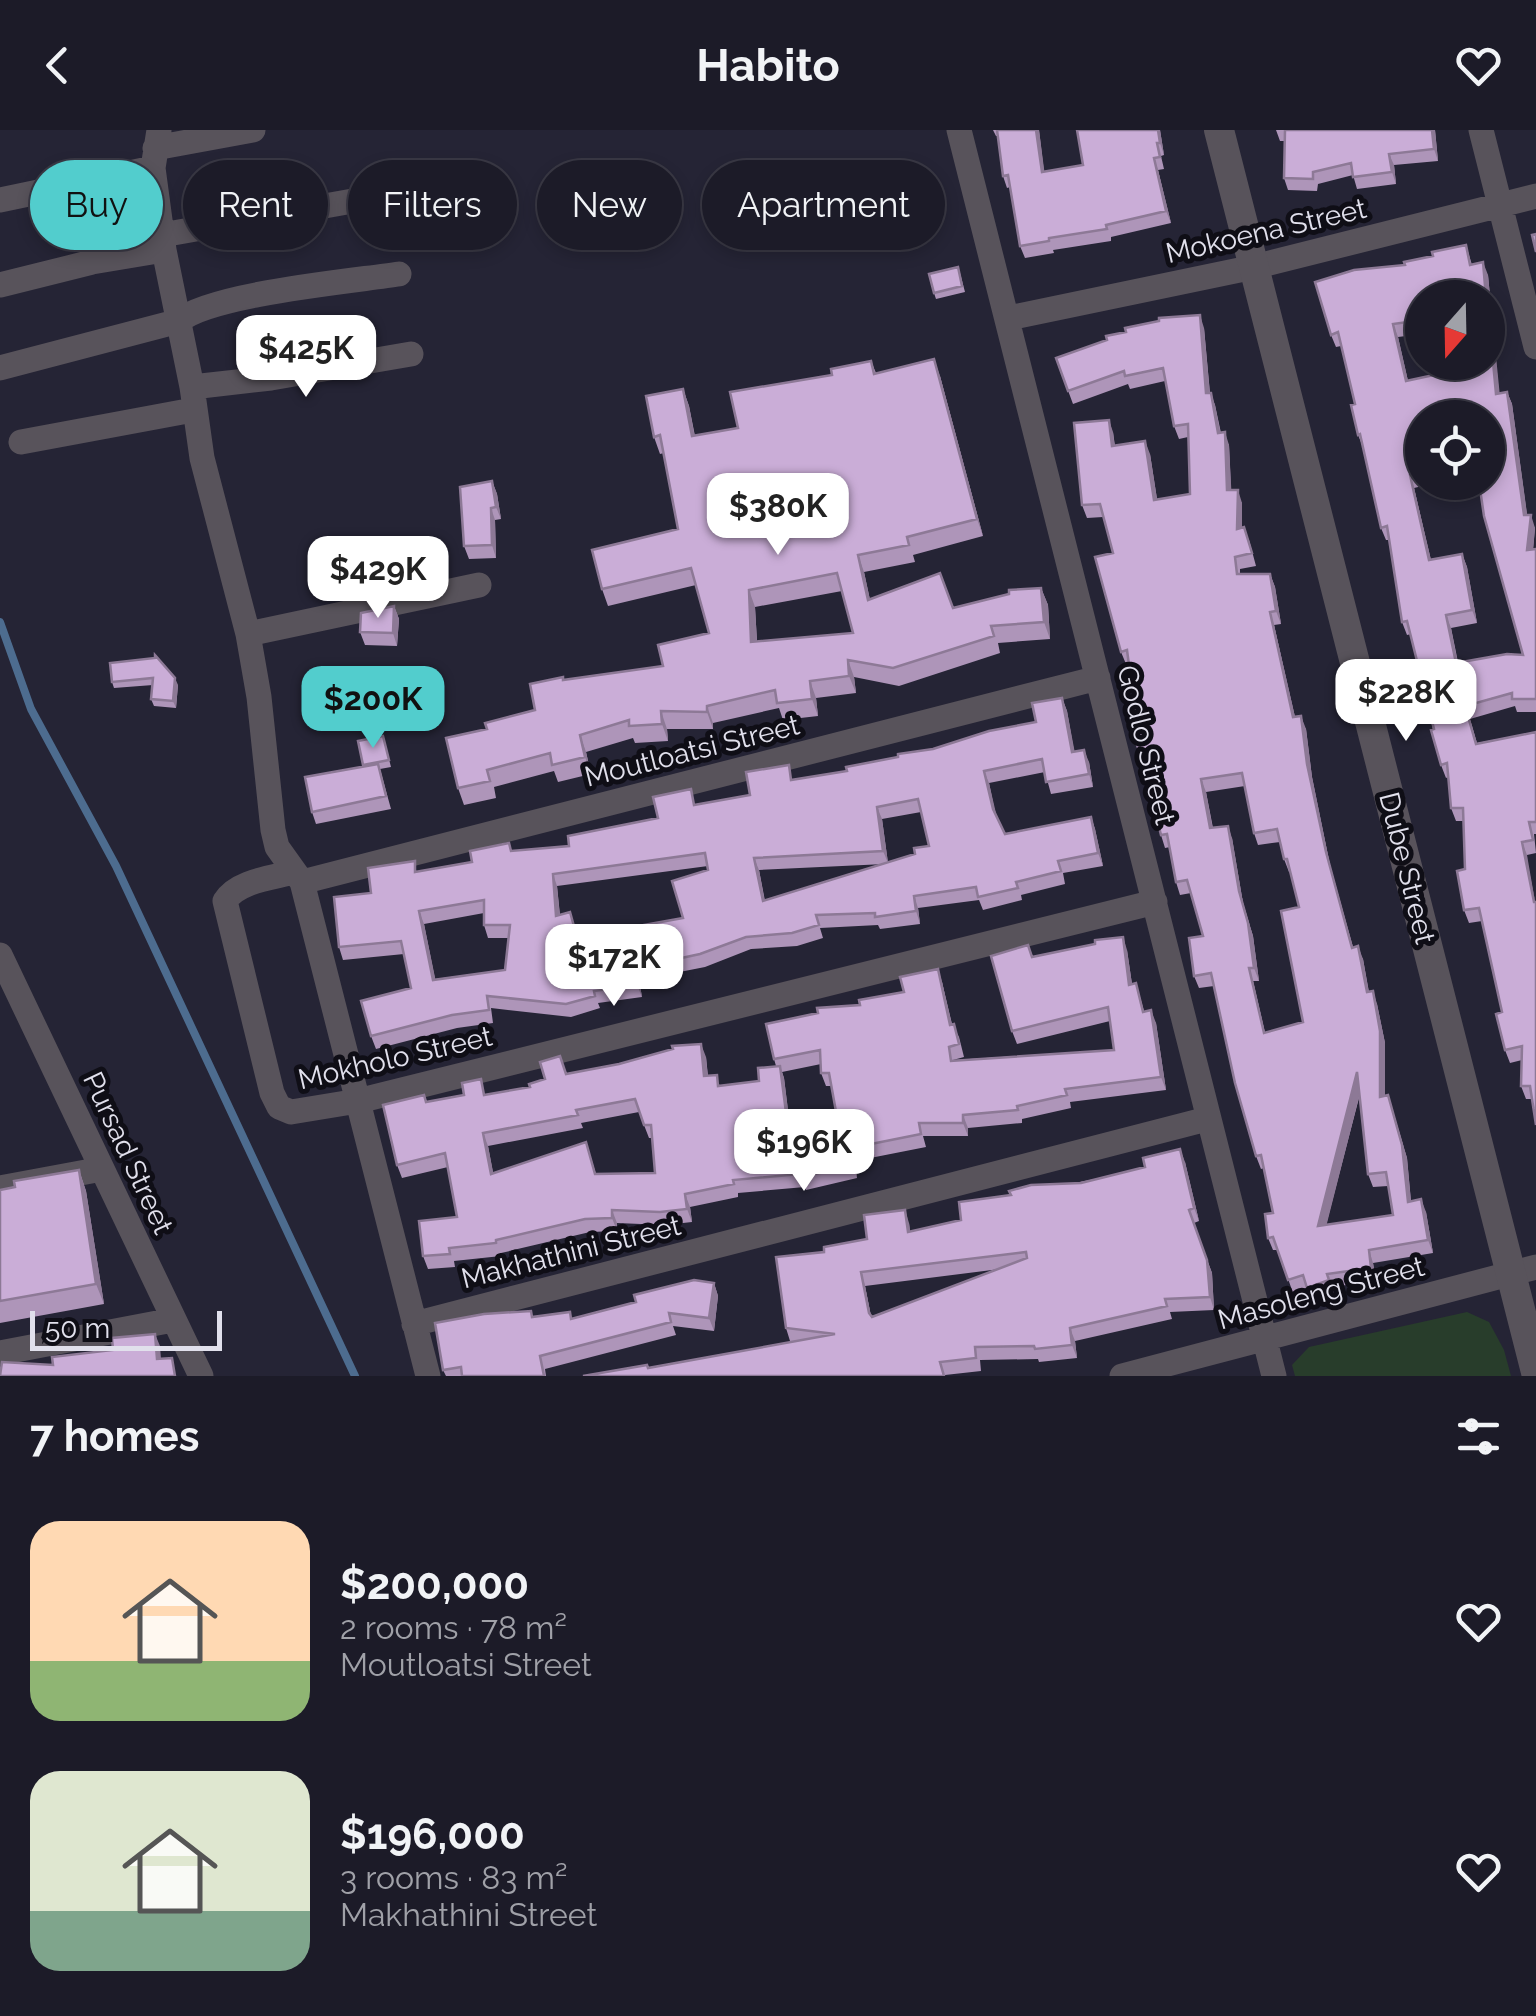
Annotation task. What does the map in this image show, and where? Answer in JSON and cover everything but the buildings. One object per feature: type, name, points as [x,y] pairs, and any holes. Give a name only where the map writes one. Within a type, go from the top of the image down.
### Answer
[{"type":"street","points":[[0,200],[156,148],[253,130]]},
{"type":"street","name":"Godlo Street","points":[[959,130],[1274,1376]]},
{"type":"street","name":"Dube Street","points":[[1219,130],[1523,1270],[1536,1372]]},
{"type":"street","points":[[1480,130],[1536,347]]},
{"type":"street","name":"Mokoena Street","points":[[1009,318],[1254,266],[1536,196]]},
{"type":"street","points":[[348,203],[163,242],[202,458],[248,634],[273,830],[277,847],[298,877],[428,1376]]},
{"type":"street","points":[[0,286],[135,250]]},
{"type":"street","points":[[0,368],[179,320],[192,312],[246,297],[399,274]]},
{"type":"street","points":[[20,442],[271,378],[412,354]]},
{"type":"street","points":[[248,634],[479,585]]},
{"type":"street","name":"Moutloatsi Street","points":[[298,877],[1098,678]]},
{"type":"street","name":"Mokholo Street","points":[[298,877],[244,886],[232,892],[226,901],[272,1094],[279,1107],[290,1112],[358,1101],[1155,902]]},
{"type":"street","name":"Pursad Street","points":[[0,955],[12,1004],[102,1169],[201,1376]]},
{"type":"street","name":"Makhathini Street","points":[[414,1324],[1208,1118]]},
{"type":"street","points":[[0,1188],[102,1169]]},
{"type":"street","name":"Masoleng Street","points":[[1122,1376],[1523,1270]]},
{"type":"street","points":[[0,1354],[174,1320]]},
{"type":"green space","points":[[1467,1312],[1489,1322],[1504,1350],[1511,1376],[1295,1376],[1292,1365],[1309,1347]]},
{"type":"waterway","points":[[0,622],[31,709],[116,866],[355,1376]]}]
